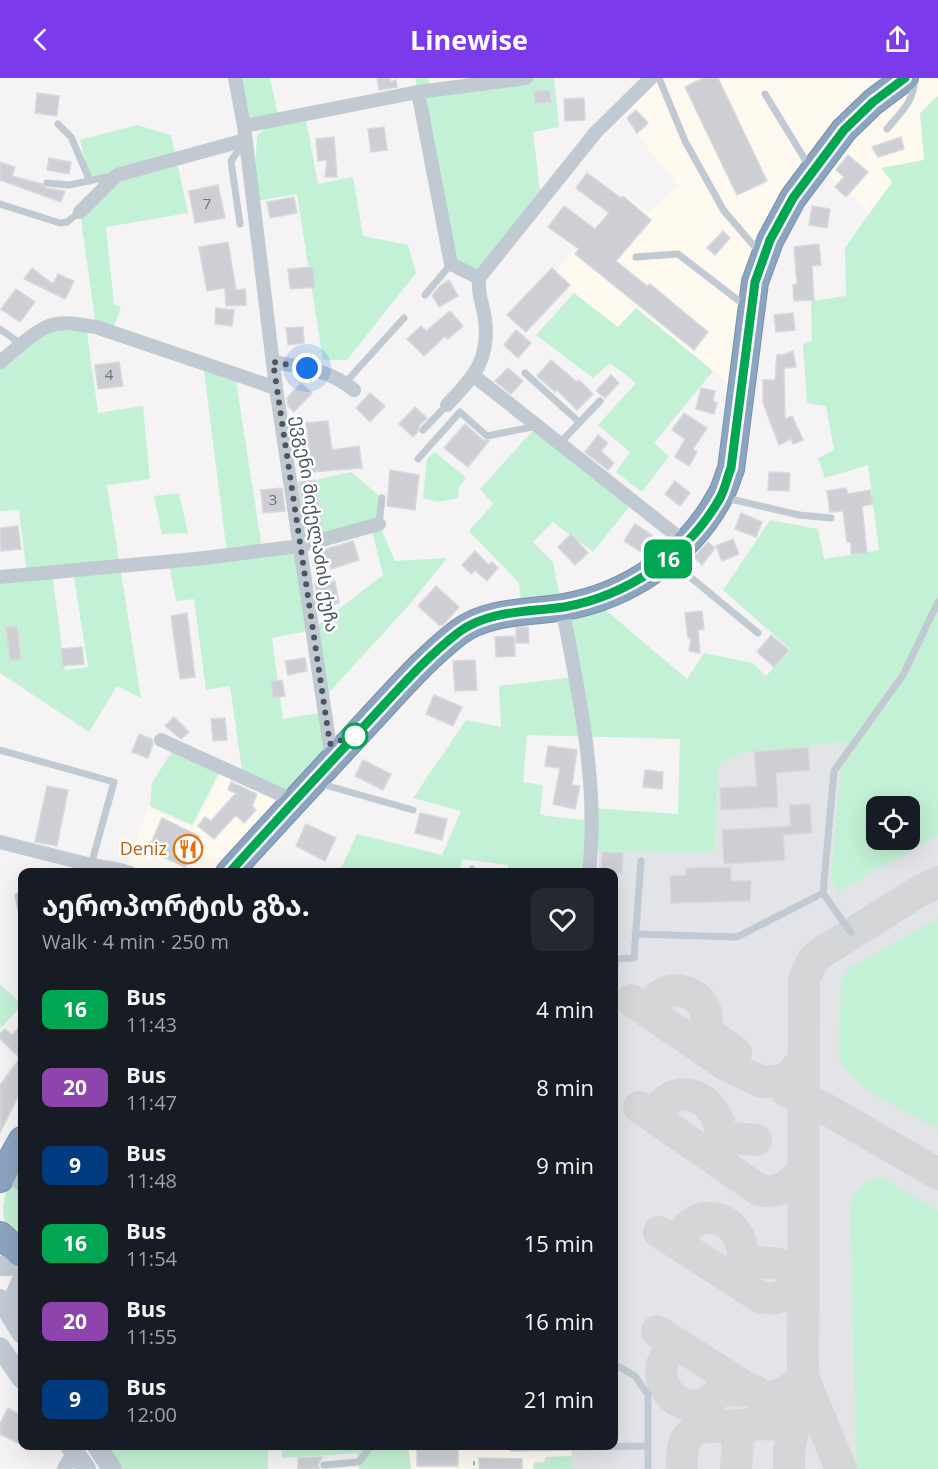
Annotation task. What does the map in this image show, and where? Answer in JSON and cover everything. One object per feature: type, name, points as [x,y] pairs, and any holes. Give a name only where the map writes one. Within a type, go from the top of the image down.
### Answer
[{"type":"highway","points":[[234,868],[332,760],[441,646],[462,630],[491,618],[522,611],[595,601],[621,589],[677,551],[720,497],[731,468],[755,282],[770,240],[793,198],[844,130],[873,102],[905,78]]},
{"type":"highway","points":[[9,1178],[18,1152]]},
{"type":"highway","points":[[0,1235],[13,1258]]},
{"type":"main road","points":[[18,1289],[3,1306],[18,1328]]},
{"type":"main road","points":[[0,1347],[18,1373]]},
{"type":"main road","points":[[73,1450],[86,1469]]},
{"type":"main road","points":[[100,1450],[112,1469]]},
{"type":"street","name":"ევგენი მიქელაძის ქუჩა","points":[[235,78],[276,388],[332,760]]},
{"type":"street","points":[[80,212],[117,175],[244,133],[418,92],[526,78]]},
{"type":"street","points":[[447,405],[474,376],[481,362],[485,343],[485,321],[477,288],[479,278],[596,132],[651,78]]},
{"type":"street","points":[[418,92],[451,264],[479,278]]},
{"type":"street","points":[[0,362],[21,344],[50,325],[73,323],[96,327],[276,388]]},
{"type":"street","points":[[273,362],[318,370],[350,386]]},
{"type":"street","points":[[474,376],[559,444],[677,551]]},
{"type":"street","points":[[0,577],[196,559],[300,546],[379,524]]},
{"type":"street","points":[[562,607],[586,736],[592,808],[589,868]]},
{"type":"street","points":[[161,740],[295,801]]},
{"type":"street","points":[[0,842],[102,868]]},
{"type":"street","points":[[64,1469],[72,1450]]},
{"type":"lane","points":[[659,78],[685,141],[724,211],[764,257]]},
{"type":"lane","points":[[887,129],[908,104],[914,93],[914,78]]},
{"type":"lane","points":[[765,94],[812,170]]},
{"type":"lane","points":[[58,124],[71,137],[90,181]]},
{"type":"lane","points":[[240,224],[231,161],[244,133]]},
{"type":"lane","points":[[47,183],[69,186],[117,175]]},
{"type":"lane","points":[[0,204],[60,223],[73,219],[80,212]]},
{"type":"lane","points":[[636,256],[678,254],[751,311]]},
{"type":"lane","points":[[425,295],[451,264]]},
{"type":"lane","points":[[350,386],[404,318]]},
{"type":"lane","points":[[0,329],[21,344]]},
{"type":"lane","points":[[525,373],[579,422]]},
{"type":"lane","points":[[559,444],[600,401]]},
{"type":"lane","points":[[423,430],[447,405]]},
{"type":"lane","points":[[418,459],[460,412],[487,436],[537,426]]},
{"type":"lane","points":[[720,497],[799,515],[831,518]]},
{"type":"lane","points":[[379,524],[382,498]]},
{"type":"lane","points":[[677,551],[758,633]]},
{"type":"lane","points":[[851,933],[823,893],[834,771],[903,675],[938,602]]},
{"type":"lane","points":[[0,750],[114,782],[91,866]]},
{"type":"lane","points":[[313,781],[414,810]]},
{"type":"lane","points":[[618,959],[633,958],[640,861]]},
{"type":"lane","points":[[635,934],[737,937],[823,893]]},
{"type":"lane","points":[[618,1366],[635,1376],[648,1395],[648,1469]]},
{"type":"lane","points":[[618,1446],[648,1446]]},
{"type":"lane","points":[[324,1465],[359,1462],[368,1450]]},
{"type":"path","points":[[474,1461],[474,1469]]},
{"type":"shaded area","points":[[651,78],[938,78],[938,96],[920,113],[924,160],[882,168],[892,182],[869,213],[818,163],[770,241],[740,393],[636,308],[618,328],[552,275],[623,193],[648,212],[677,186],[637,134],[647,126],[627,102]]},
{"type":"shaded area","points":[[938,575],[938,1469],[573,1469],[571,1450],[618,1450],[618,868],[598,868],[599,852],[715,851],[719,764],[741,753],[847,742]]},
{"type":"shaded area","points":[[223,769],[292,801],[231,868],[126,868],[148,808],[193,827]]},
{"type":"shaded area","points":[[409,1450],[571,1450],[572,1456],[546,1457],[544,1462],[534,1463],[533,1469],[411,1469]]},
{"type":"green space","points":[[236,78],[270,78],[279,119],[305,114],[318,184],[353,177],[363,236],[408,245],[416,273],[347,360],[323,360],[297,194],[253,202],[257,135],[278,120],[249,121]]},
{"type":"green space","points":[[415,78],[428,78],[431,90],[526,78],[554,78],[559,127],[533,132],[541,200],[479,278],[451,264]]},
{"type":"green space","points":[[938,96],[938,835],[920,845],[920,796],[866,796],[866,850],[912,850],[838,892],[831,879],[841,769],[846,742],[741,753],[719,764],[715,851],[592,852],[590,868],[508,868],[508,865],[462,859],[460,868],[341,868],[357,834],[442,855],[461,811],[413,798],[466,720],[501,727],[499,686],[575,677],[562,607],[595,601],[687,679],[704,653],[753,663],[766,676],[791,650],[723,590],[770,520],[818,529],[824,559],[879,550],[868,465],[825,478],[818,458],[834,450],[826,406],[807,403],[803,345],[812,340],[811,301],[846,296],[845,248],[892,182],[881,168],[924,160],[920,113]],"holes":[[[527,735],[680,739],[678,814],[592,808],[592,821],[540,815],[543,785],[523,782]]]},
{"type":"green space","points":[[137,125],[171,135],[188,213],[106,227],[114,304],[121,307],[112,332],[96,327],[80,212],[116,175],[90,181],[80,140]]},
{"type":"green space","points":[[574,293],[618,327],[636,308],[713,371],[654,443],[669,456],[642,492],[616,472],[630,452],[598,425],[636,383],[610,363],[593,378],[536,335]]},
{"type":"green space","points":[[50,325],[86,325],[98,413],[143,406],[150,479],[107,485],[141,698],[117,686],[89,732],[0,673],[0,578],[27,575],[19,510],[0,511],[0,362]],"holes":[[[73,571],[88,667],[65,670],[52,573]]]},
{"type":"green space","points":[[203,363],[235,374],[262,549],[300,546],[291,485],[351,472],[382,498],[379,524],[395,561],[447,558],[409,605],[323,699],[313,630],[272,638],[283,719],[325,712],[332,760],[295,801],[243,777],[230,686],[206,690],[194,599],[176,601],[168,560],[227,553]],"holes":[[[371,527],[383,575],[313,629],[300,546]]]},
{"type":"green space","points":[[537,426],[633,502],[593,552],[553,522],[533,542],[553,562],[562,607],[522,611],[519,583],[469,531],[493,504],[480,489]]},
{"type":"green space","points":[[435,452],[466,478],[459,487],[458,498],[437,502],[423,498],[427,459]]},
{"type":"green space","points":[[179,493],[188,533],[162,534],[154,496]]},
{"type":"green space","points":[[174,748],[221,769],[192,825],[150,806],[152,783]]},
{"type":"green space","points":[[938,918],[938,1129],[868,1090],[846,1069],[839,1058],[841,980],[848,969]]},
{"type":"green space","points":[[0,984],[18,1001],[18,1009],[0,1027]]},
{"type":"green space","points":[[880,1176],[938,1211],[938,1469],[857,1469],[850,1206],[861,1187]]},
{"type":"green space","points":[[8,1184],[18,1185],[18,1237],[6,1223],[4,1203]]},
{"type":"green space","points":[[100,1450],[268,1450],[268,1469],[112,1469]]},
{"type":"green space","points":[[282,1450],[409,1450],[411,1469],[359,1469],[357,1453],[282,1458]]},
{"type":"green space","points":[[572,1456],[573,1469],[533,1469],[534,1463],[544,1462],[546,1457]]},
{"type":"building","points":[[377,78],[390,78],[390,82],[396,80],[397,87],[379,90]]},
{"type":"building","points":[[703,78],[718,78],[767,181],[737,195],[685,87]]},
{"type":"building","points":[[550,90],[551,102],[535,103],[534,91]]},
{"type":"building","points":[[37,93],[59,96],[57,116],[35,113]]},
{"type":"building","points":[[584,98],[585,120],[565,121],[564,99]]},
{"type":"building","points":[[636,110],[648,123],[637,133],[627,118]]},
{"type":"building","points":[[384,127],[387,150],[371,152],[368,129]]},
{"type":"building","points":[[334,137],[337,177],[325,177],[327,160],[318,161],[316,139]]},
{"type":"building","points":[[901,137],[904,149],[878,157],[872,147]]},
{"type":"building","points":[[848,155],[868,172],[846,197],[835,187],[844,177],[836,170]]},
{"type":"building","points":[[49,158],[71,162],[69,174],[47,170]]},
{"type":"building","points":[[0,162],[15,167],[12,176],[42,184],[46,188],[65,191],[61,202],[0,180]]},
{"type":"building","points":[[587,173],[621,198],[623,196],[651,220],[616,261],[647,286],[650,284],[708,332],[694,350],[575,254],[579,249],[548,227],[564,206],[595,229],[609,213],[576,188]]},
{"type":"building","points":[[218,185],[225,218],[195,223],[189,191]]},
{"type":"building","points":[[294,197],[297,213],[270,218],[267,202]]},
{"type":"building","points":[[812,206],[830,209],[827,228],[809,225]]},
{"type":"building","points":[[723,231],[730,238],[715,255],[707,248]]},
{"type":"building","points":[[228,242],[236,290],[245,289],[246,305],[226,306],[225,288],[207,291],[199,247]]},
{"type":"building","points":[[819,244],[821,265],[812,266],[814,300],[794,301],[793,285],[797,284],[794,247]]},
{"type":"building","points":[[313,267],[315,287],[290,289],[288,269]]},
{"type":"building","points":[[32,268],[53,284],[58,274],[74,281],[65,299],[24,279]]},
{"type":"building","points":[[552,268],[570,285],[526,332],[507,315]]},
{"type":"building","points":[[449,280],[458,296],[439,307],[432,295]]},
{"type":"building","points":[[16,289],[35,302],[20,322],[1,309]]},
{"type":"building","points":[[216,308],[234,310],[232,326],[215,324]]},
{"type":"building","points":[[450,311],[463,326],[448,339],[445,336],[424,356],[407,339],[421,326],[426,331]]},
{"type":"building","points":[[793,313],[795,330],[776,332],[774,315]]},
{"type":"building","points":[[303,327],[304,343],[288,345],[286,328]]},
{"type":"building","points":[[516,330],[531,343],[518,358],[504,345]]},
{"type":"building","points":[[793,351],[796,367],[784,368],[785,419],[792,416],[803,440],[793,444],[791,439],[779,445],[763,403],[763,380],[775,380],[777,355]]},
{"type":"building","points":[[551,360],[577,382],[579,380],[593,394],[577,410],[557,390],[555,392],[537,376]]},
{"type":"building","points":[[119,362],[123,386],[98,389],[95,365]]},
{"type":"building","points":[[508,368],[523,381],[511,394],[495,381]]},
{"type":"building","points":[[611,375],[619,383],[605,398],[596,391]]},
{"type":"building","points":[[301,383],[312,393],[294,412],[288,406],[287,398]]},
{"type":"building","points":[[701,388],[715,391],[713,401],[717,403],[714,414],[696,409]]},
{"type":"building","points":[[370,393],[385,406],[370,422],[356,408]]},
{"type":"building","points":[[415,407],[427,418],[413,437],[399,424]]},
{"type":"building","points":[[684,413],[707,428],[693,449],[697,452],[689,466],[675,457],[685,439],[672,430]]},
{"type":"building","points":[[328,421],[332,450],[359,446],[362,468],[312,472],[306,423]]},
{"type":"building","points":[[465,424],[483,440],[489,441],[468,467],[444,448]]},
{"type":"building","points":[[598,435],[608,443],[601,451],[614,463],[608,470],[585,452]]},
{"type":"building","points":[[390,470],[419,475],[415,510],[387,506]]},
{"type":"building","points":[[769,472],[790,473],[789,491],[768,490]]},
{"type":"building","points":[[315,480],[322,531],[307,534],[299,482]]},
{"type":"building","points":[[675,481],[690,493],[680,506],[665,494]]},
{"type":"building","points":[[282,488],[285,511],[263,513],[261,490]]},
{"type":"building","points":[[846,488],[848,494],[870,490],[873,504],[862,506],[867,553],[851,554],[851,542],[847,542],[843,511],[830,512],[827,491]]},
{"type":"building","points":[[741,513],[762,522],[756,537],[735,529]]},
{"type":"building","points":[[635,524],[652,535],[641,552],[624,541]]},
{"type":"building","points":[[18,526],[21,549],[1,551],[0,528]]},
{"type":"building","points":[[571,534],[588,553],[575,565],[558,547]]},
{"type":"building","points":[[733,539],[739,554],[722,561],[716,546]]},
{"type":"building","points":[[353,541],[359,560],[331,569],[328,560],[324,561],[320,551]]},
{"type":"building","points":[[708,542],[715,548],[702,565],[694,557]]},
{"type":"building","points":[[475,551],[489,565],[492,562],[498,568],[487,581],[475,570],[471,574],[462,565]]},
{"type":"building","points":[[335,581],[339,603],[318,607],[315,584]]},
{"type":"building","points":[[436,586],[459,607],[443,625],[439,625],[418,606]]},
{"type":"building","points":[[702,611],[704,629],[698,630],[700,653],[689,651],[691,638],[688,638],[685,613]]},
{"type":"building","points":[[187,613],[195,677],[180,679],[171,616]]},
{"type":"building","points":[[17,626],[21,659],[10,660],[6,627]]},
{"type":"building","points":[[528,627],[529,643],[516,643],[516,628]]},
{"type":"building","points":[[771,635],[789,650],[774,667],[757,652]]},
{"type":"building","points":[[514,636],[515,656],[496,657],[495,637]]},
{"type":"building","points":[[82,647],[84,664],[63,666],[61,649]]},
{"type":"building","points":[[305,658],[307,671],[288,675],[285,661]]},
{"type":"building","points":[[475,660],[477,690],[455,691],[453,661]]},
{"type":"building","points":[[282,680],[285,696],[273,698],[271,682]]},
{"type":"building","points":[[434,695],[462,707],[453,726],[426,714]]},
{"type":"building","points":[[174,717],[189,732],[181,739],[165,726]]},
{"type":"building","points":[[225,718],[227,740],[213,741],[211,719]]},
{"type":"building","points":[[139,734],[152,739],[153,744],[148,758],[132,752]]},
{"type":"building","points":[[548,746],[577,750],[572,785],[580,786],[575,809],[553,804],[560,768],[545,766]]},
{"type":"building","points":[[808,747],[810,770],[776,773],[778,807],[721,810],[720,788],[757,786],[754,752]]},
{"type":"building","points":[[363,760],[391,774],[383,790],[355,776]]},
{"type":"building","points":[[645,770],[663,772],[662,789],[643,787]]},
{"type":"building","points":[[231,782],[257,794],[252,806],[256,810],[244,823],[236,815],[214,839],[198,826],[205,817],[211,821],[236,793],[228,790]]},
{"type":"building","points":[[47,786],[68,790],[57,846],[35,842]]},
{"type":"building","points":[[810,804],[812,833],[783,835],[785,860],[724,864],[722,830],[791,826],[789,805]]},
{"type":"building","points":[[420,813],[447,819],[442,840],[415,833]]},
{"type":"building","points":[[162,818],[199,836],[185,867],[148,850]]},
{"type":"building","points":[[306,824],[336,838],[325,861],[296,846]]},
{"type":"building","points":[[602,852],[623,853],[622,873],[618,873],[618,868],[601,868]]},
{"type":"building","points":[[731,867],[731,881],[751,881],[750,901],[671,903],[670,876],[686,875],[686,868]]},
{"type":"building","points":[[18,1028],[18,1056],[0,1039],[0,1034],[5,1029],[12,1035]]},
{"type":"building","points":[[18,1061],[18,1096],[0,1133],[0,1085]]},
{"type":"building","points":[[8,1408],[18,1414],[18,1443],[0,1434],[0,1424]]},
{"type":"building","points":[[417,1450],[458,1450],[458,1466],[417,1466]]},
{"type":"building","points":[[322,1457],[318,1465],[320,1469],[298,1469],[298,1458]]},
{"type":"building","points":[[479,1458],[522,1459],[522,1469],[479,1469]]},
{"type":"taxiway","points":[[789,1469],[789,1451],[803,1377],[804,979],[813,960],[821,953],[918,892],[938,882]]},
{"type":"taxiway","points":[[649,1013],[655,1000],[664,993],[675,990],[686,992],[696,997],[703,1006],[707,1017],[705,1030],[736,1053]]},
{"type":"taxiway","points":[[631,1000],[726,1065],[762,1082],[783,1080],[791,1075],[803,1060]]},
{"type":"taxiway","points":[[786,1091],[824,1108],[938,1174]]},
{"type":"taxiway","points":[[655,1118],[662,1105],[672,1097],[682,1094],[694,1096],[713,1111],[719,1123],[721,1137],[756,1140]]},
{"type":"taxiway","points":[[639,1107],[759,1190],[773,1191],[784,1187],[803,1170]]},
{"type":"taxiway","points":[[679,1245],[685,1231],[694,1222],[704,1218],[716,1218],[735,1231],[741,1244],[743,1260],[778,1264]]},
{"type":"taxiway","points":[[659,1232],[760,1297],[780,1297],[790,1291],[803,1275]]},
{"type":"taxiway","points":[[657,1331],[759,1396],[784,1393],[803,1377],[841,1469]]},
{"type":"taxiway","points":[[676,1343],[661,1368],[665,1387],[674,1398],[688,1405],[695,1405],[711,1400],[722,1390],[755,1391]]},
{"type":"taxiway","points":[[682,1469],[685,1441],[698,1428],[751,1424],[784,1425],[796,1413]]},
{"type":"taxiway","points":[[736,1469],[738,1436],[751,1424]]},
{"type":"bus line","name":"16","points":[[234,868],[393,695],[441,646],[462,630],[491,618],[522,611],[595,601],[621,589],[669,559],[686,543],[720,497],[731,468],[755,282],[770,240],[793,198],[844,130],[873,102],[905,78]]},
{"type":"place","name":"Deniz","points":[[188,849]]},
{"type":"route","points":[[307,368],[273,362],[330,744],[355,736]]}]
